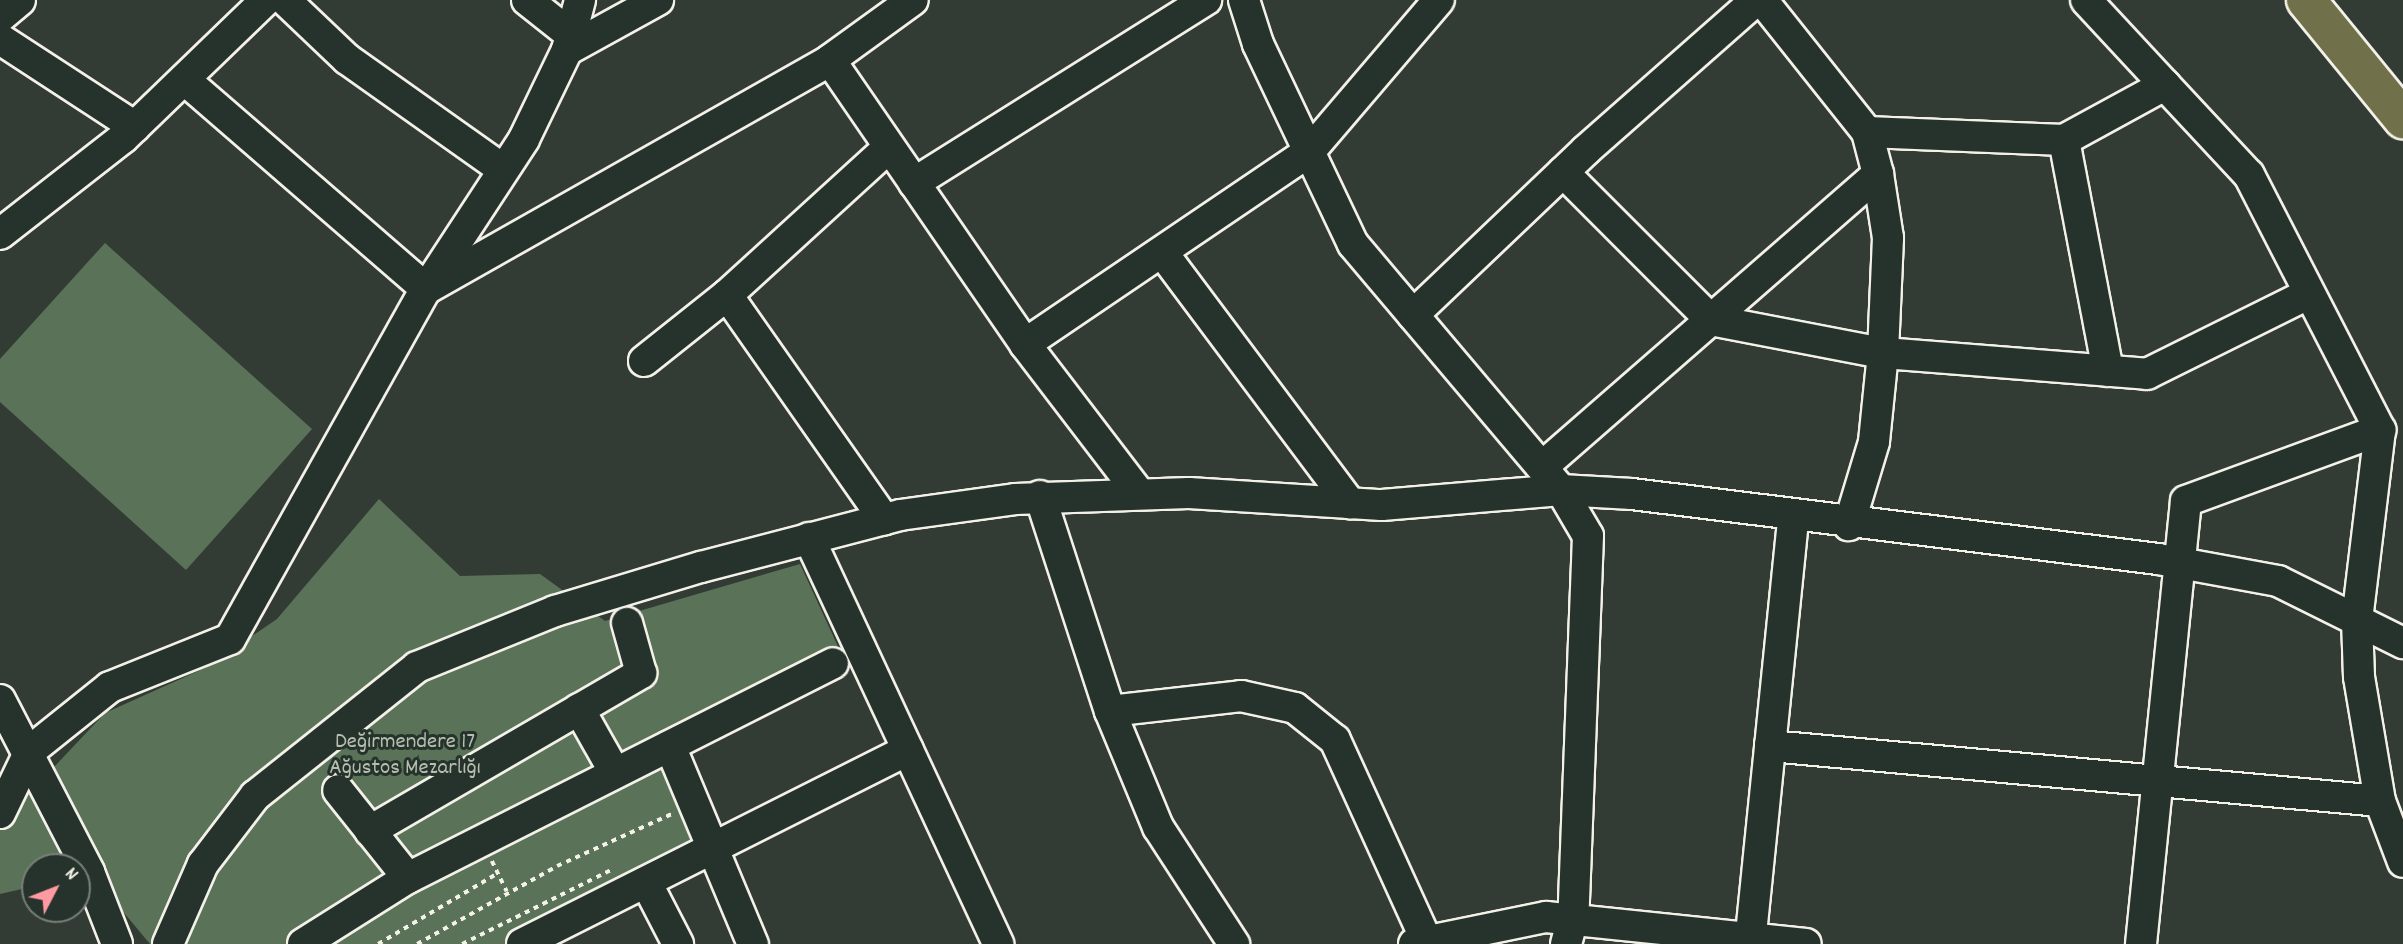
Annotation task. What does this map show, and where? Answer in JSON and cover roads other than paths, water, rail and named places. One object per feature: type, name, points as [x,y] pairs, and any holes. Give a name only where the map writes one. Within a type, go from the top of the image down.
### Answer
[{"type":"highway","points":[[2306,0],[2403,119]]},
{"type":"highway","points":[[2341,0],[2403,76]]},
{"type":"street","points":[[0,17],[20,0]]},
{"type":"street","points":[[0,234],[135,127],[266,0]]},
{"type":"street","points":[[285,0],[347,59],[501,168]]},
{"type":"street","points":[[527,0],[569,43]]},
{"type":"street","points":[[0,813],[30,751],[110,687],[230,639],[426,289],[501,168],[524,139],[569,43],[580,0]]},
{"type":"street","points":[[569,43],[659,0]]},
{"type":"street","points":[[426,289],[830,60],[913,0]]},
{"type":"street","points":[[914,183],[1206,0]]},
{"type":"street","points":[[1244,0],[1309,152],[1353,244],[1561,490],[1588,536],[1569,931]]},
{"type":"street","points":[[1025,344],[1309,152],[1439,0]]},
{"type":"street","points":[[1413,315],[1563,172],[1756,0]]},
{"type":"street","points":[[1762,0],[1867,132],[1878,174],[1888,238],[1883,354],[1874,442],[1849,525]]},
{"type":"street","points":[[2086,0],[2249,175],[2306,295],[2380,430],[2357,620],[2359,677],[2380,801],[2403,862]]},
{"type":"street","points":[[0,39],[135,127]]},
{"type":"street","points":[[830,60],[1025,344],[1139,493]]},
{"type":"street","points":[[185,80],[426,289]]},
{"type":"street","points":[[1867,132],[2064,140],[2165,85]]},
{"type":"street","points":[[2064,140],[2108,371]]},
{"type":"street","points":[[644,362],[727,295],[889,147]]},
{"type":"street","points":[[1563,172],[1711,320],[1883,354],[2147,374],[2306,295]]},
{"type":"street","points":[[1542,467],[1878,174]]},
{"type":"street","points":[[1162,252],[1350,503]]},
{"type":"street","points":[[727,295],[884,519]]},
{"type":"street","points":[[2140,944],[2186,502],[2380,430]]},
{"type":"street","points":[[168,944],[203,864],[255,796],[417,667],[555,611],[809,538],[884,519],[1041,496],[1139,493],[1350,503],[1561,490],[2179,562],[2278,581],[2403,643]]},
{"type":"street","points":[[1041,496],[1110,710],[1158,827],[1234,944]]},
{"type":"street","points":[[1750,941],[1793,518]]},
{"type":"street","points":[[809,538],[998,944]]},
{"type":"street","points":[[370,831],[641,673],[627,623]]},
{"type":"street","points":[[303,944],[408,878],[833,663]]},
{"type":"street","points":[[1110,710],[1241,696],[1295,708],[1335,740],[1420,942],[1546,917],[1569,931],[1806,944]]},
{"type":"street","points":[[0,700],[30,751],[117,944]]},
{"type":"street","points":[[579,709],[615,773]]},
{"type":"street","points":[[670,746],[753,944]]},
{"type":"street","points":[[1770,746],[2380,801]]},
{"type":"street","points":[[522,944],[646,882],[712,844],[908,750]]},
{"type":"street","points":[[338,790],[408,878]]},
{"type":"street","points":[[646,882],[678,944]]},
{"type":"park label","name":"Değirmendere 17 Ağustos Mezarlığı","points":[[405,756]]}]
